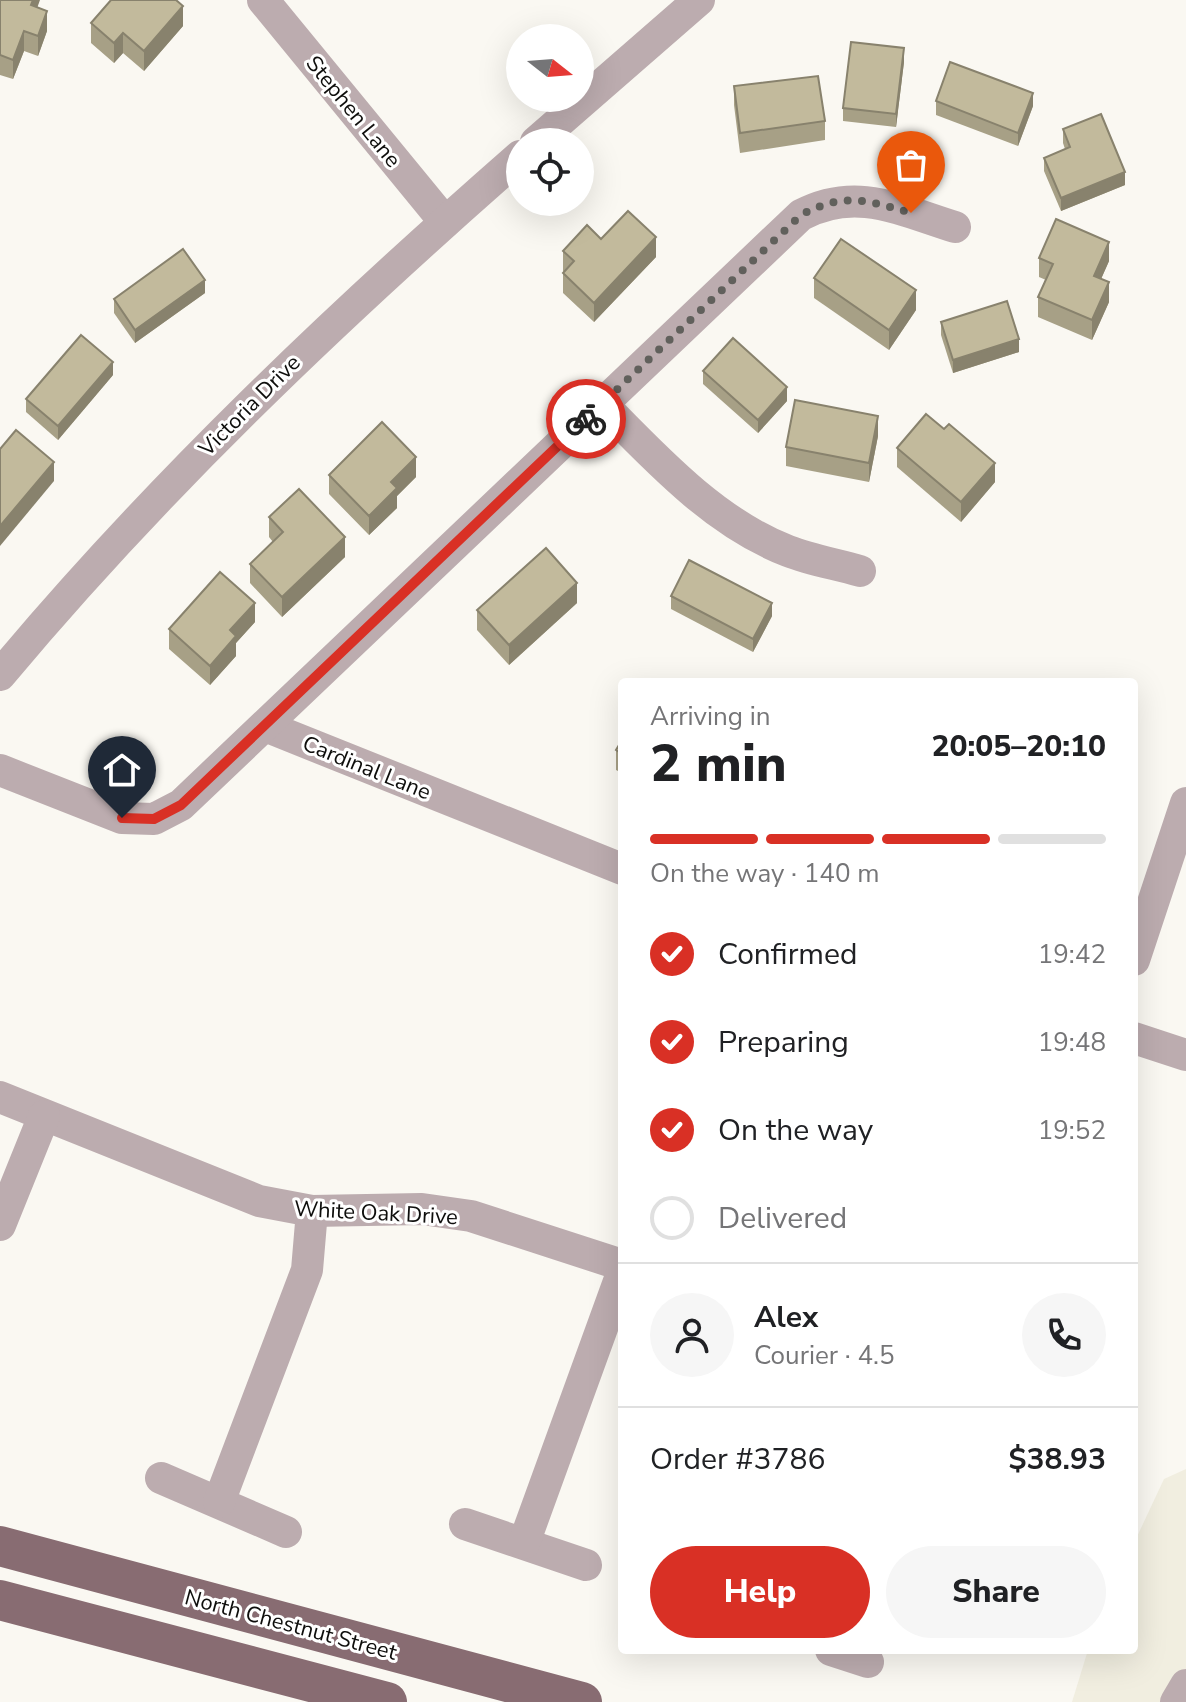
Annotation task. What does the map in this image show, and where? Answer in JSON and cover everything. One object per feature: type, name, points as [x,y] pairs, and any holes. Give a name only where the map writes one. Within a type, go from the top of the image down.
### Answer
[{"type":"main road","name":"North Chestnut Street","points":[[0,1546],[582,1702]]},
{"type":"main road","points":[[0,1600],[387,1702]]},
{"type":"street","name":"Stephen Lane","points":[[263,0],[445,222]]},
{"type":"street","points":[[552,128],[699,0]]},
{"type":"street","name":"Victoria Drive","points":[[0,675],[76,585],[230,423],[328,327],[506,168]]},
{"type":"street","points":[[0,770],[103,814],[138,820],[154,819],[181,805],[782,230],[816,207],[834,200],[866,200],[955,227]]},
{"type":"street","points":[[602,404],[658,460],[730,520],[788,551],[860,571]]},
{"type":"street","name":"Cardinal Lane","points":[[265,726],[618,867]]},
{"type":"street","points":[[1138,948],[1186,803]]},
{"type":"street","points":[[1138,1039],[1186,1055]]},
{"type":"street","name":"White Oak Drive","points":[[0,1097],[259,1201],[312,1211],[422,1209],[471,1216],[618,1264]]},
{"type":"street","points":[[0,1225],[44,1116]]},
{"type":"street","points":[[219,1502],[307,1270],[312,1211]]},
{"type":"street","points":[[524,1543],[618,1284]]},
{"type":"street","points":[[161,1478],[286,1532]]},
{"type":"street","points":[[465,1524],[586,1565]]},
{"type":"street","points":[[843,1654],[868,1662]]},
{"type":"street","points":[[1176,1702],[1186,1685]]},
{"type":"shaded area","points":[[1186,1469],[1186,1702],[1072,1702],[1087,1654],[1138,1654],[1138,1534],[1164,1479]]},
{"type":"building","points":[[0,0],[33,0],[31,5],[47,11],[38,36],[24,31],[13,60],[0,55]]},
{"type":"building","points":[[111,0],[176,0],[183,6],[144,51],[123,33],[114,43],[91,23]]},
{"type":"building","points":[[851,42],[904,48],[896,114],[843,108]]},
{"type":"building","points":[[950,62],[1033,93],[1018,133],[936,101]]},
{"type":"building","points":[[818,76],[825,121],[740,133],[734,86]]},
{"type":"building","points":[[1101,114],[1125,172],[1061,198],[1044,158],[1070,147],[1063,129]]},
{"type":"building","points":[[628,211],[656,237],[594,303],[563,273],[574,261],[563,251],[587,225],[601,239]]},
{"type":"building","points":[[1056,219],[1109,242],[1094,276],[1109,282],[1092,320],[1038,297],[1053,264],[1039,258]]},
{"type":"building","points":[[841,239],[916,290],[889,330],[814,278]]},
{"type":"building","points":[[183,249],[205,280],[135,330],[114,299]]},
{"type":"building","points":[[1007,301],[1019,339],[953,360],[941,322]]},
{"type":"building","points":[[81,335],[113,362],[58,426],[26,399]]},
{"type":"building","points":[[733,338],[787,387],[758,420],[703,371]]},
{"type":"building","points":[[795,400],[878,416],[869,463],[786,447]]},
{"type":"building","points":[[926,414],[944,429],[949,424],[995,463],[961,502],[897,448]]},
{"type":"building","points":[[382,422],[416,457],[391,482],[397,488],[369,516],[329,475]]},
{"type":"building","points":[[16,430],[54,462],[0,526],[0,449]]},
{"type":"building","points":[[299,489],[345,537],[282,597],[250,564],[283,532],[269,517]]},
{"type":"building","points":[[546,548],[577,583],[509,645],[477,610]]},
{"type":"building","points":[[689,560],[772,603],[753,639],[671,596]]},
{"type":"building","points":[[220,572],[255,603],[230,630],[236,636],[210,666],[169,629]]},
{"type":"way so far","points":[[586,419],[801,215],[834,200],[849,199],[866,200],[911,213]]},
{"type":"route","points":[[122,818],[154,819],[181,805],[586,419]]}]
